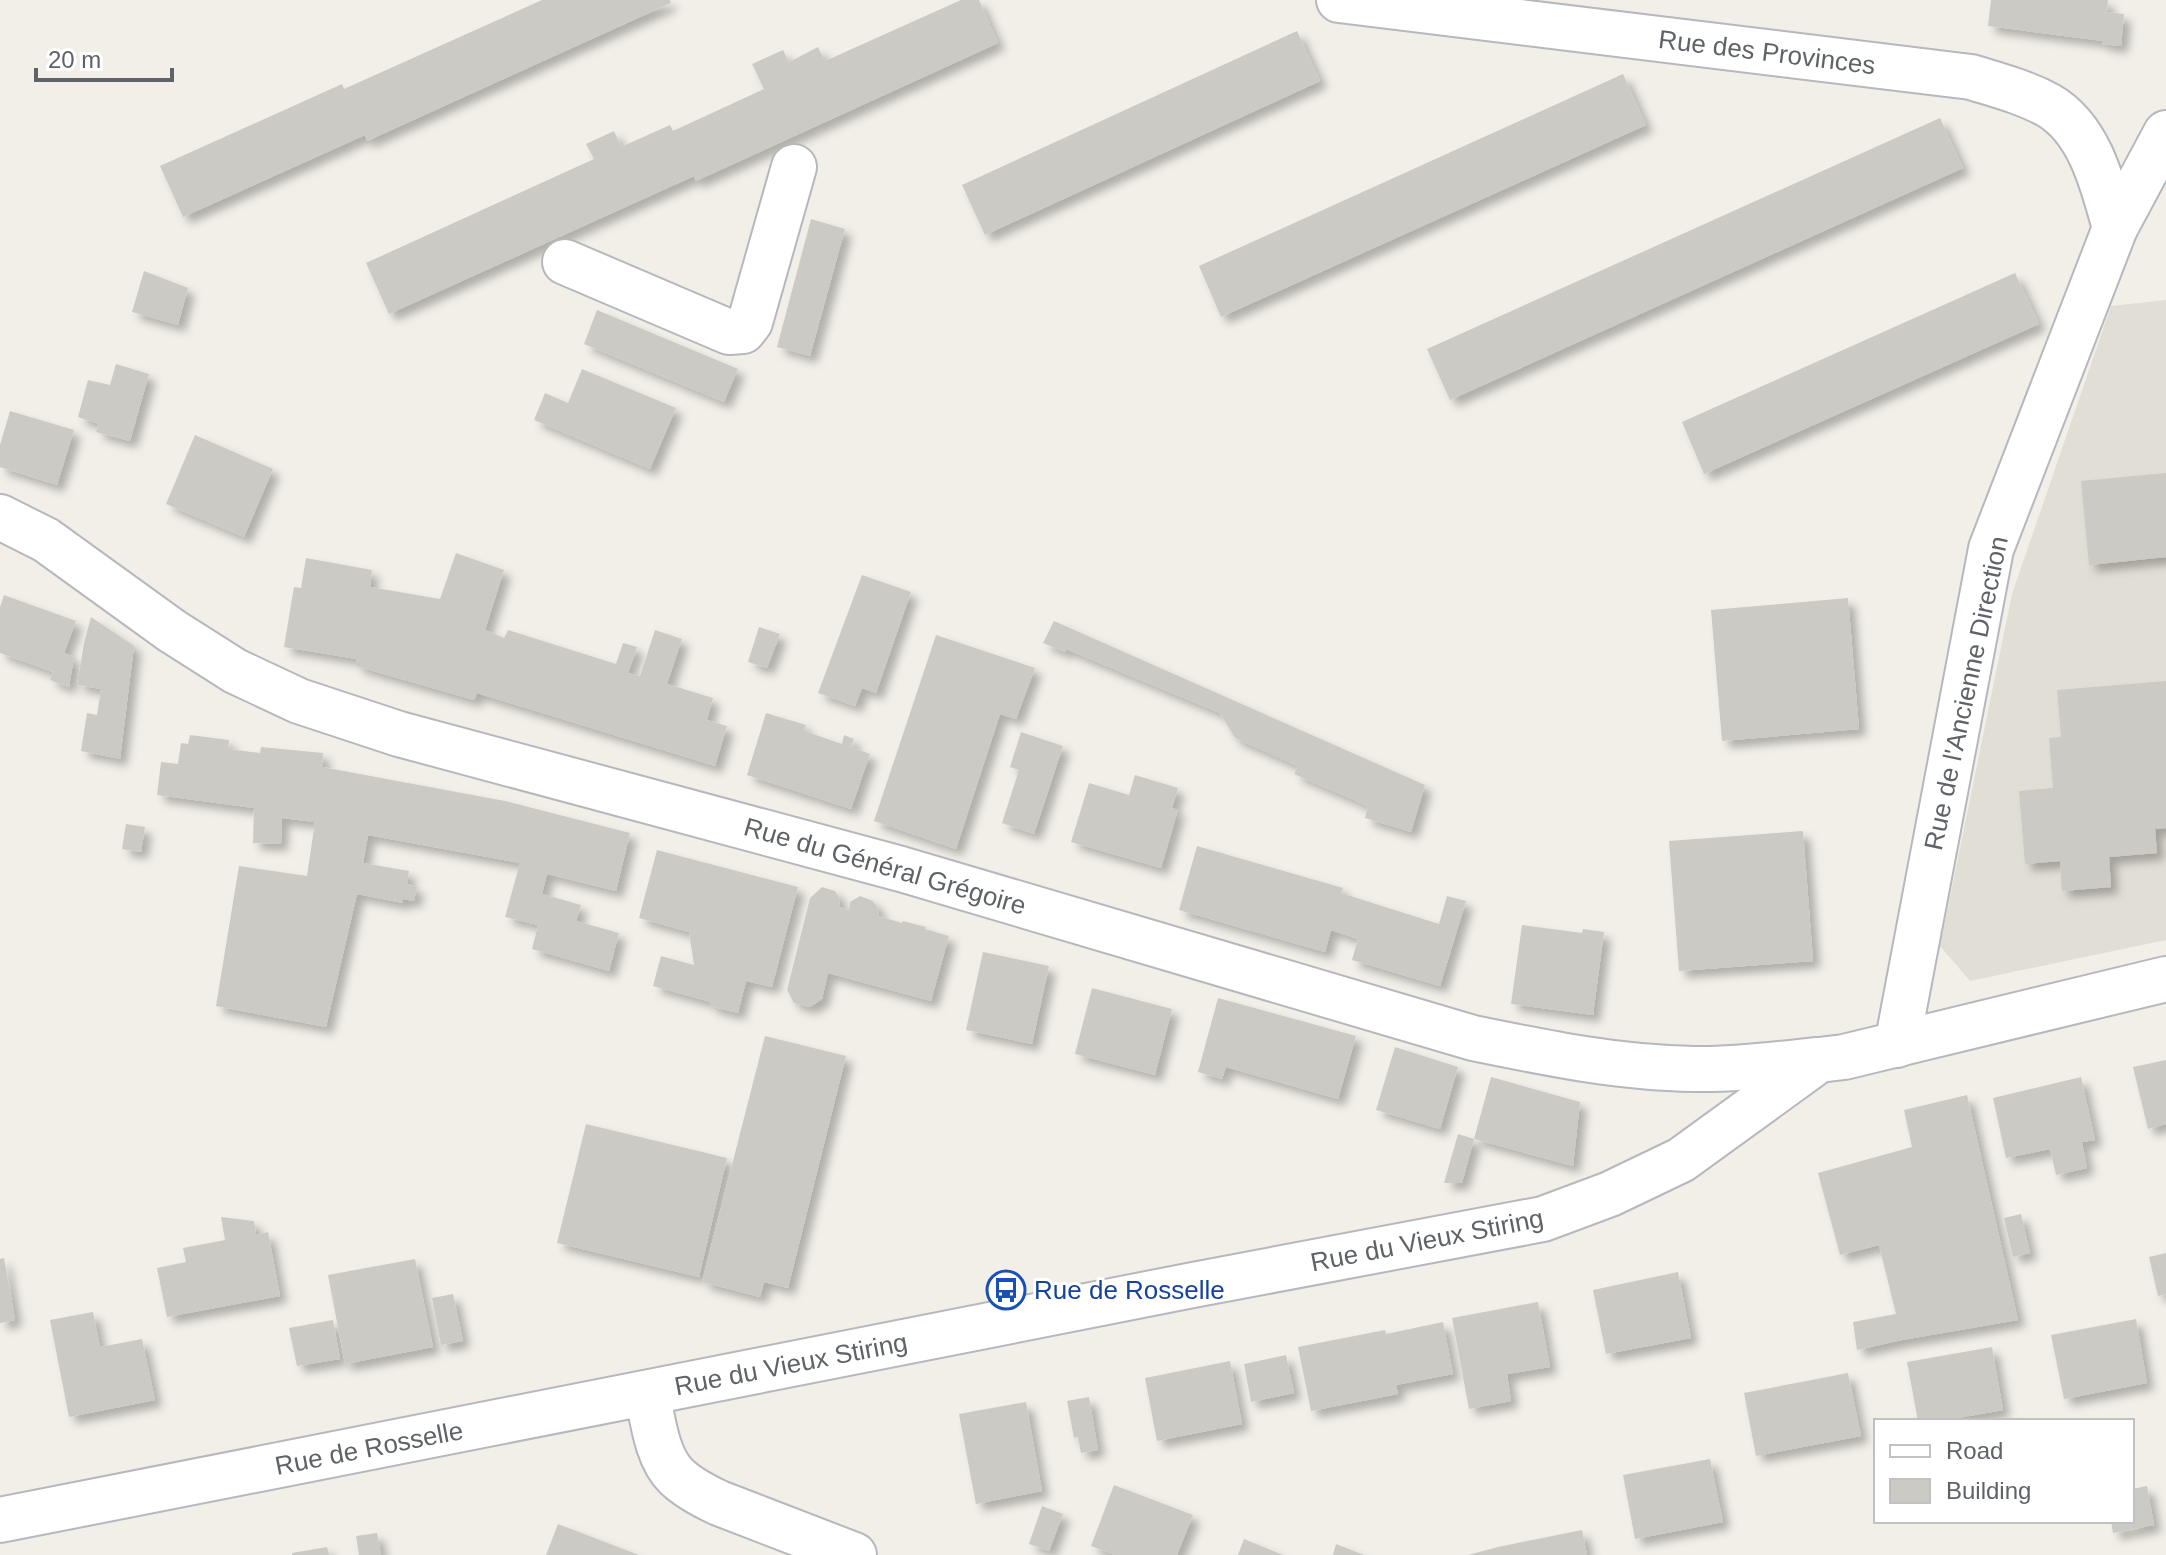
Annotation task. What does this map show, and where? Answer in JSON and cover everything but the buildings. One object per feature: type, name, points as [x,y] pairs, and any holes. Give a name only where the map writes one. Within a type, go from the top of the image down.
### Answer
[{"type":"street","name":"Rue des Provinces","points":[[1339,0],[1971,77],[2014,89],[2051,106],[2079,133],[2102,181],[2115,228]]},
{"type":"street","name":"Rue de l'Ancienne Direction","points":[[1897,1045],[1991,549],[2115,228],[2166,133]]},
{"type":"street","points":[[565,262],[729,332],[743,331],[750,322],[794,167]]},
{"type":"street","name":"Rue du Général Grégoire","points":[[0,517],[46,540],[172,631],[235,671],[299,701],[399,734],[901,869],[1473,1038],[1568,1058],[1642,1067],[1731,1069],[1819,1060]]},
{"type":"street","name":"Rue du Vieux Stiring","points":[[647,1393],[1543,1219],[1610,1194],[1681,1160],[1819,1060],[1897,1045],[2166,979]]},
{"type":"street","points":[[647,1393],[662,1453],[674,1475],[719,1503],[854,1555]]},
{"type":"street","name":"Rue de Rosselle","points":[[0,1520],[647,1393]]},
{"type":"shaded area","points":[[2166,300],[2166,940],[1970,981],[1940,946],[2012,594],[2111,306]]},
{"type":"place","name":"Rue de Rosselle","points":[[1006,1290]]}]
